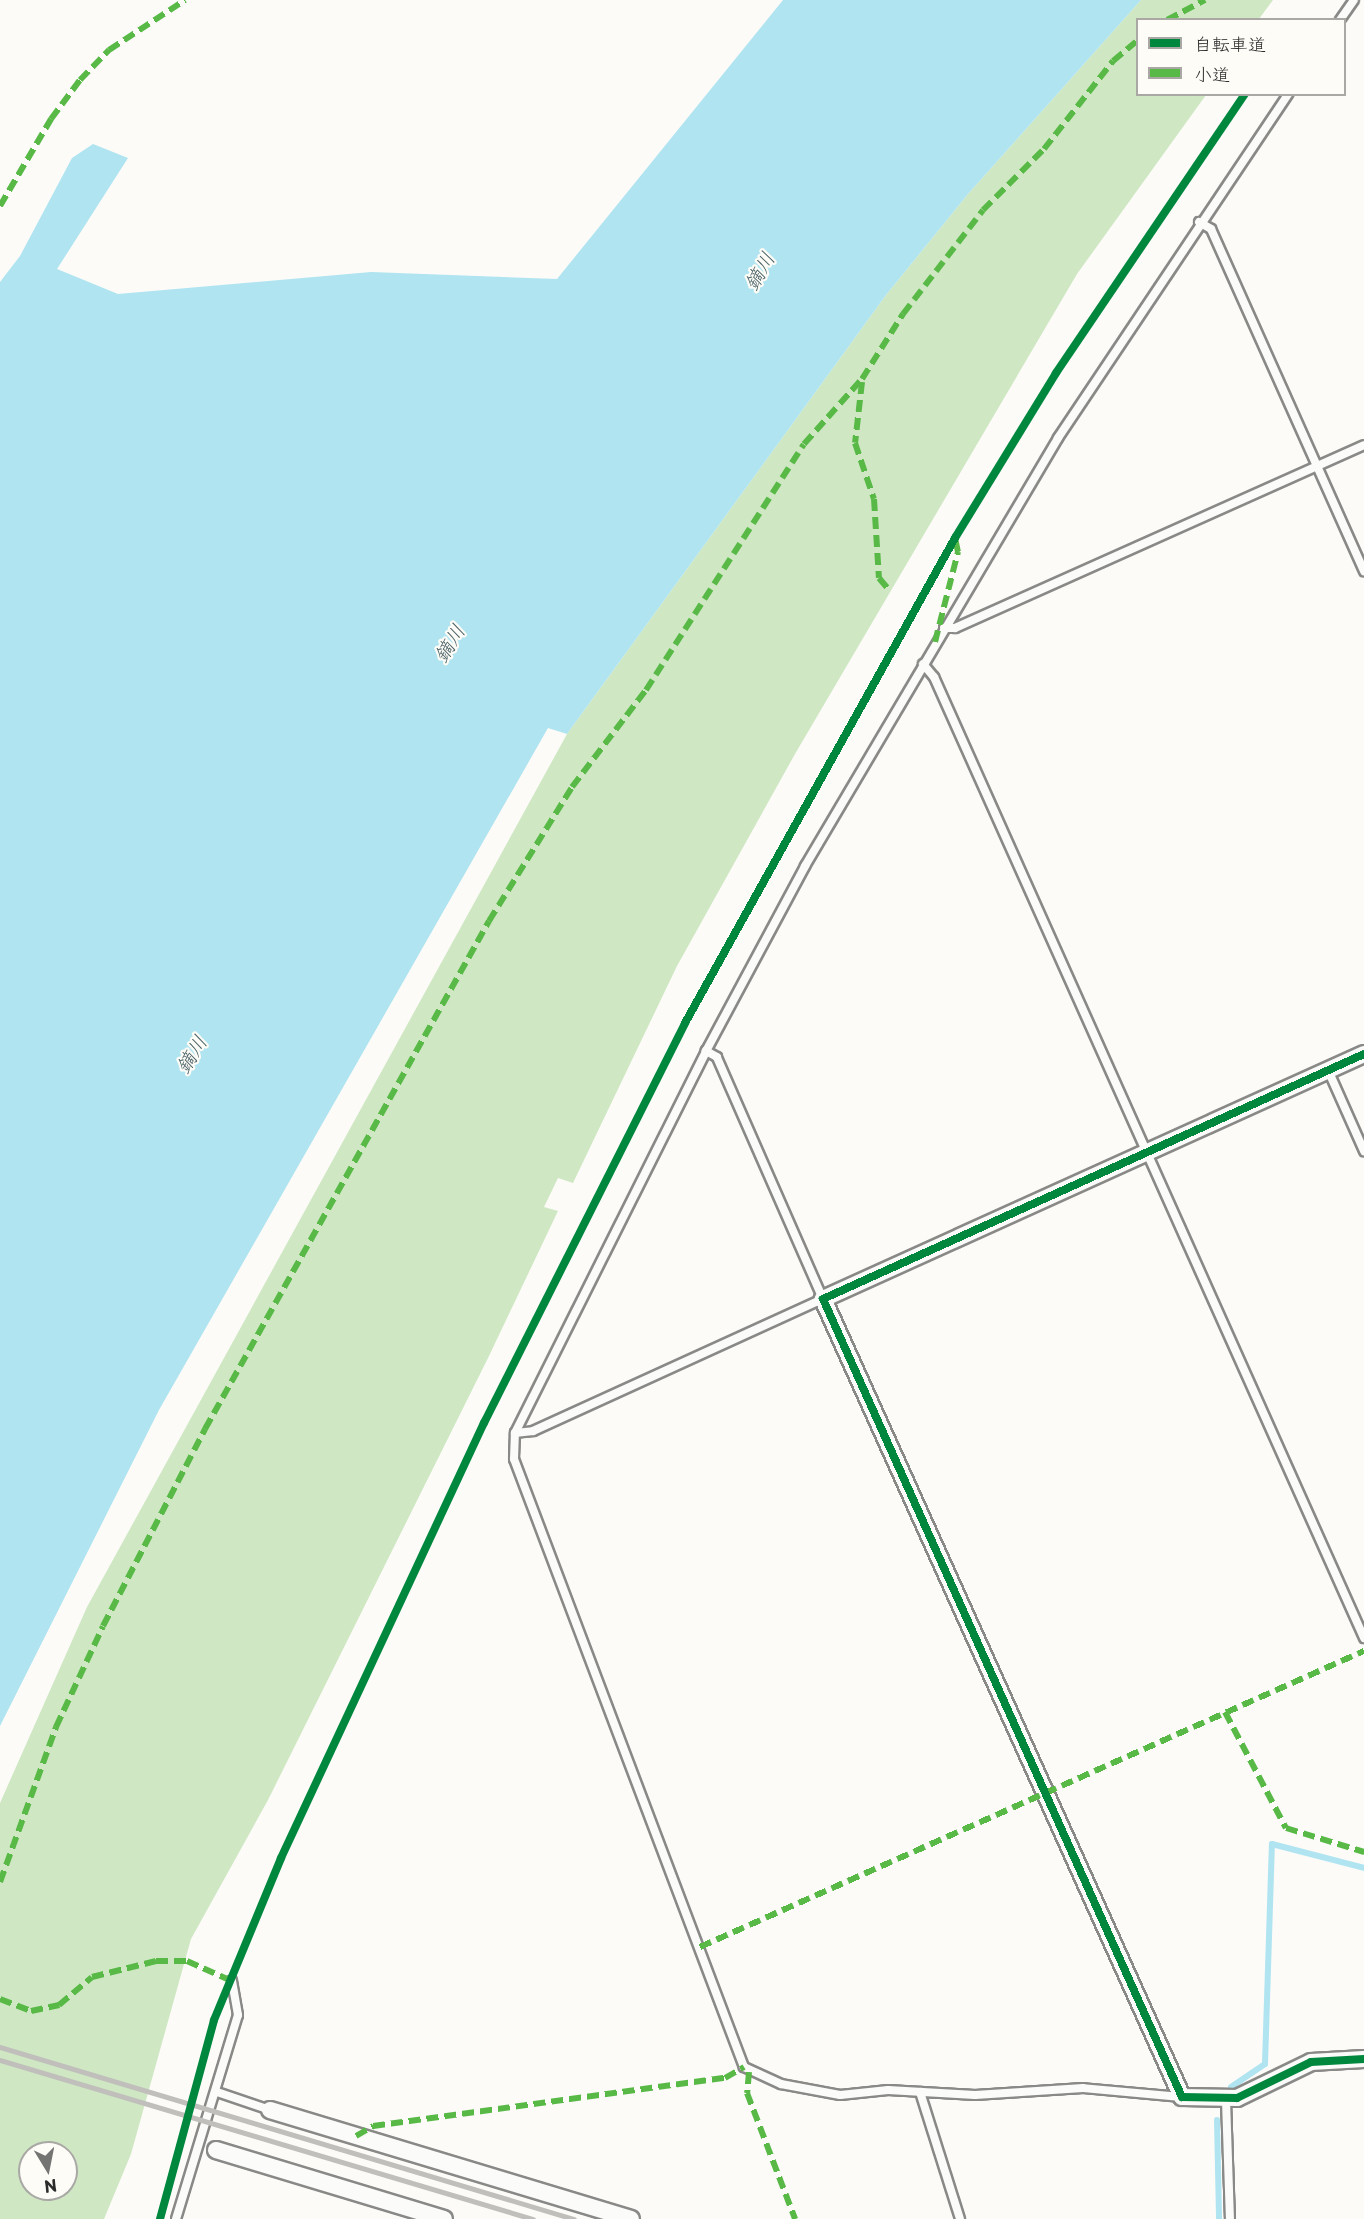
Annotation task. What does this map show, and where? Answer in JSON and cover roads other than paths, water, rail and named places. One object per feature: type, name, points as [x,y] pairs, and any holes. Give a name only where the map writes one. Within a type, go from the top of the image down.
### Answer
[{"type":"street","points":[[1364,1054],[823,1299],[1182,2097],[1226,2100],[1311,2062],[1364,2059]]},
{"type":"street","points":[[270,2110],[631,2219]]},
{"type":"street","points":[[216,2150],[444,2219]]},
{"type":"lane","points":[[1341,18],[1354,0]]},
{"type":"lane","points":[[1182,2097],[1112,2088],[975,2095],[920,2092],[810,2093],[758,2077],[744,2067],[514,1459],[515,1433],[706,1051],[806,866],[944,628],[1058,438],[1199,222],[1287,96]]},
{"type":"lane","points":[[1199,222],[1210,229],[1364,571]]},
{"type":"lane","points":[[944,628],[956,628],[1364,445]]},
{"type":"lane","points":[[923,664],[933,677],[1143,1153],[1364,1638]]},
{"type":"lane","points":[[515,1433],[533,1431],[823,1299],[717,1057],[706,1051]]},
{"type":"lane","points":[[1328,1070],[1364,1150]]},
{"type":"lane","points":[[176,2219],[217,2092],[238,2014],[232,1981]]},
{"type":"lane","points":[[217,2092],[270,2110]]},
{"type":"lane","points":[[920,2092],[960,2219]]},
{"type":"lane","points":[[1226,2100],[1230,2219]]},
{"type":"water","name":"鏑川","points":[[783,0],[1141,0],[968,194],[886,295],[567,734],[548,728],[159,1410],[0,1726],[0,282],[20,256],[72,158],[93,144],[128,158],[57,269],[118,294],[371,272],[557,279]]},
{"type":"waterway","points":[[1231,2087],[1265,2064],[1272,1844],[1364,1868]]},
{"type":"waterway","points":[[1217,2120],[1219,2219]]},
{"type":"railway","points":[[0,2047],[574,2219]]},
{"type":"railway","points":[[0,2060],[533,2219]]}]
